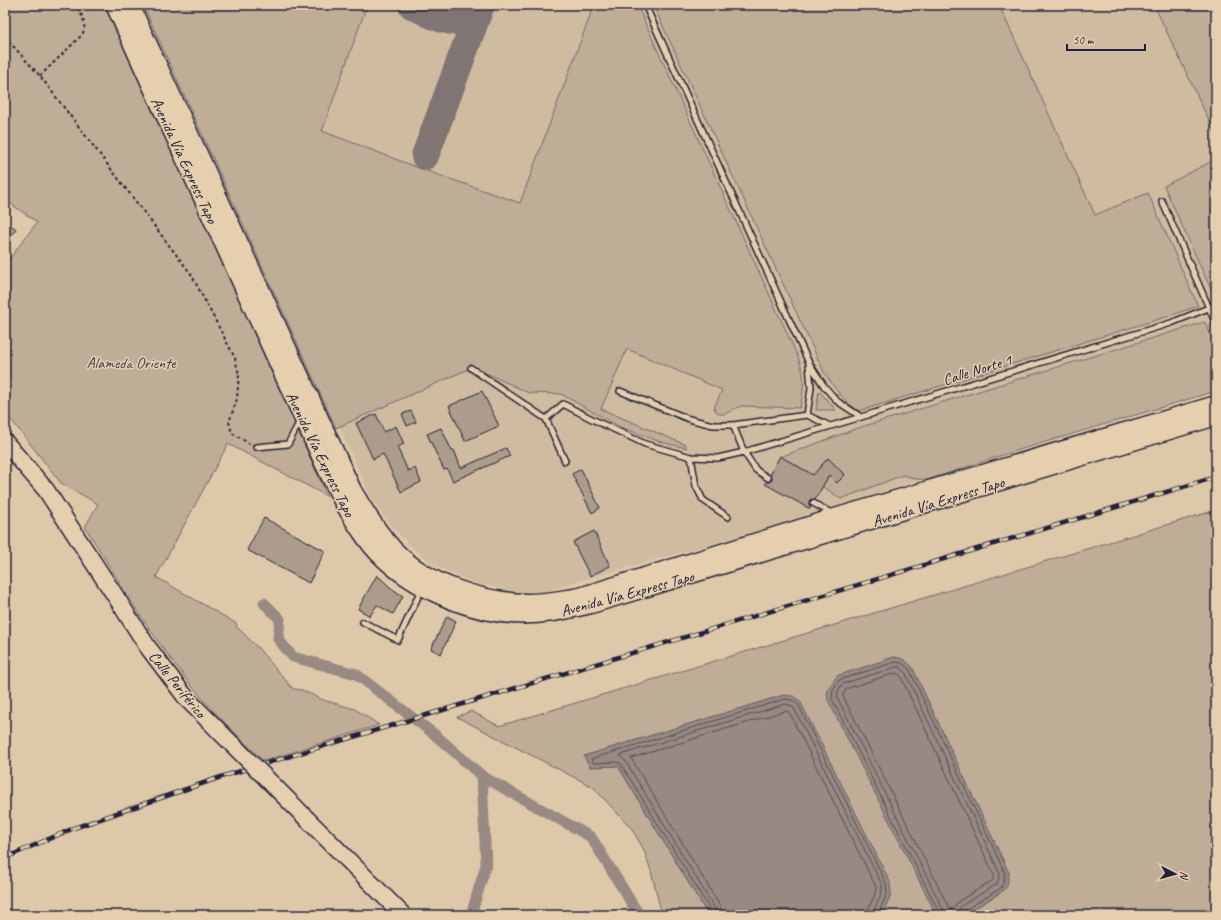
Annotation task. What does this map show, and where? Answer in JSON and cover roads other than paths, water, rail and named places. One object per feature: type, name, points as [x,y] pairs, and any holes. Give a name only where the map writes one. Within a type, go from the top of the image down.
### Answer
[{"type":"main road","name":"Avenida Vía Express Tapo","points":[[114,5],[339,496],[356,525],[373,547],[390,564],[410,580],[442,596],[469,606],[513,615],[538,615],[565,612],[591,606],[846,521],[1216,404]]},
{"type":"main road","name":"Avenida Vía Express Tapo","points":[[131,5],[353,490],[368,516],[382,535],[396,550],[413,566],[434,578],[453,586],[488,597],[529,602],[580,596],[1216,417]]},
{"type":"main road","name":"Calle Periférico","points":[[5,442],[46,490],[147,646],[187,699],[403,915]]},
{"type":"lane","points":[[645,5],[809,362],[824,386],[837,401],[861,417]]},
{"type":"lane","points":[[1162,201],[1216,324]]},
{"type":"lane","name":"Calle Norte 1","points":[[546,419],[563,404],[645,444],[691,457],[718,458],[744,452],[1171,323],[1216,305]]},
{"type":"lane","points":[[806,415],[811,388],[809,362]]},
{"type":"lane","points":[[471,368],[546,419],[565,461]]},
{"type":"lane","points":[[620,391],[689,419],[713,425],[733,425],[806,415],[830,426]]},
{"type":"lane","points":[[256,447],[288,444],[302,416]]},
{"type":"lane","points":[[733,425],[744,452],[756,470],[768,478]]},
{"type":"lane","points":[[691,457],[696,486],[703,500],[728,517]]},
{"type":"lane","points":[[813,503],[846,521]]},
{"type":"lane","points":[[363,622],[398,640],[423,587]]},
{"type":"water","points":[[894,657],[904,660],[912,667],[1009,873],[1007,886],[1003,891],[964,915],[936,915],[828,700],[827,693],[829,687],[837,676]]},
{"type":"water","points":[[784,695],[793,696],[800,701],[890,882],[891,894],[882,915],[708,915],[618,766],[590,767],[584,756]]},
{"type":"waterway","points":[[264,603],[280,619],[278,639],[293,657],[356,674],[434,734],[482,776],[591,837],[639,915]]},
{"type":"waterway","points":[[471,915],[486,865],[482,776]]},
{"type":"railway","points":[[5,858],[74,828],[224,776],[1216,477]]},
{"type":"park label","name":"Alameda Oriente","points":[[131,362]]}]
